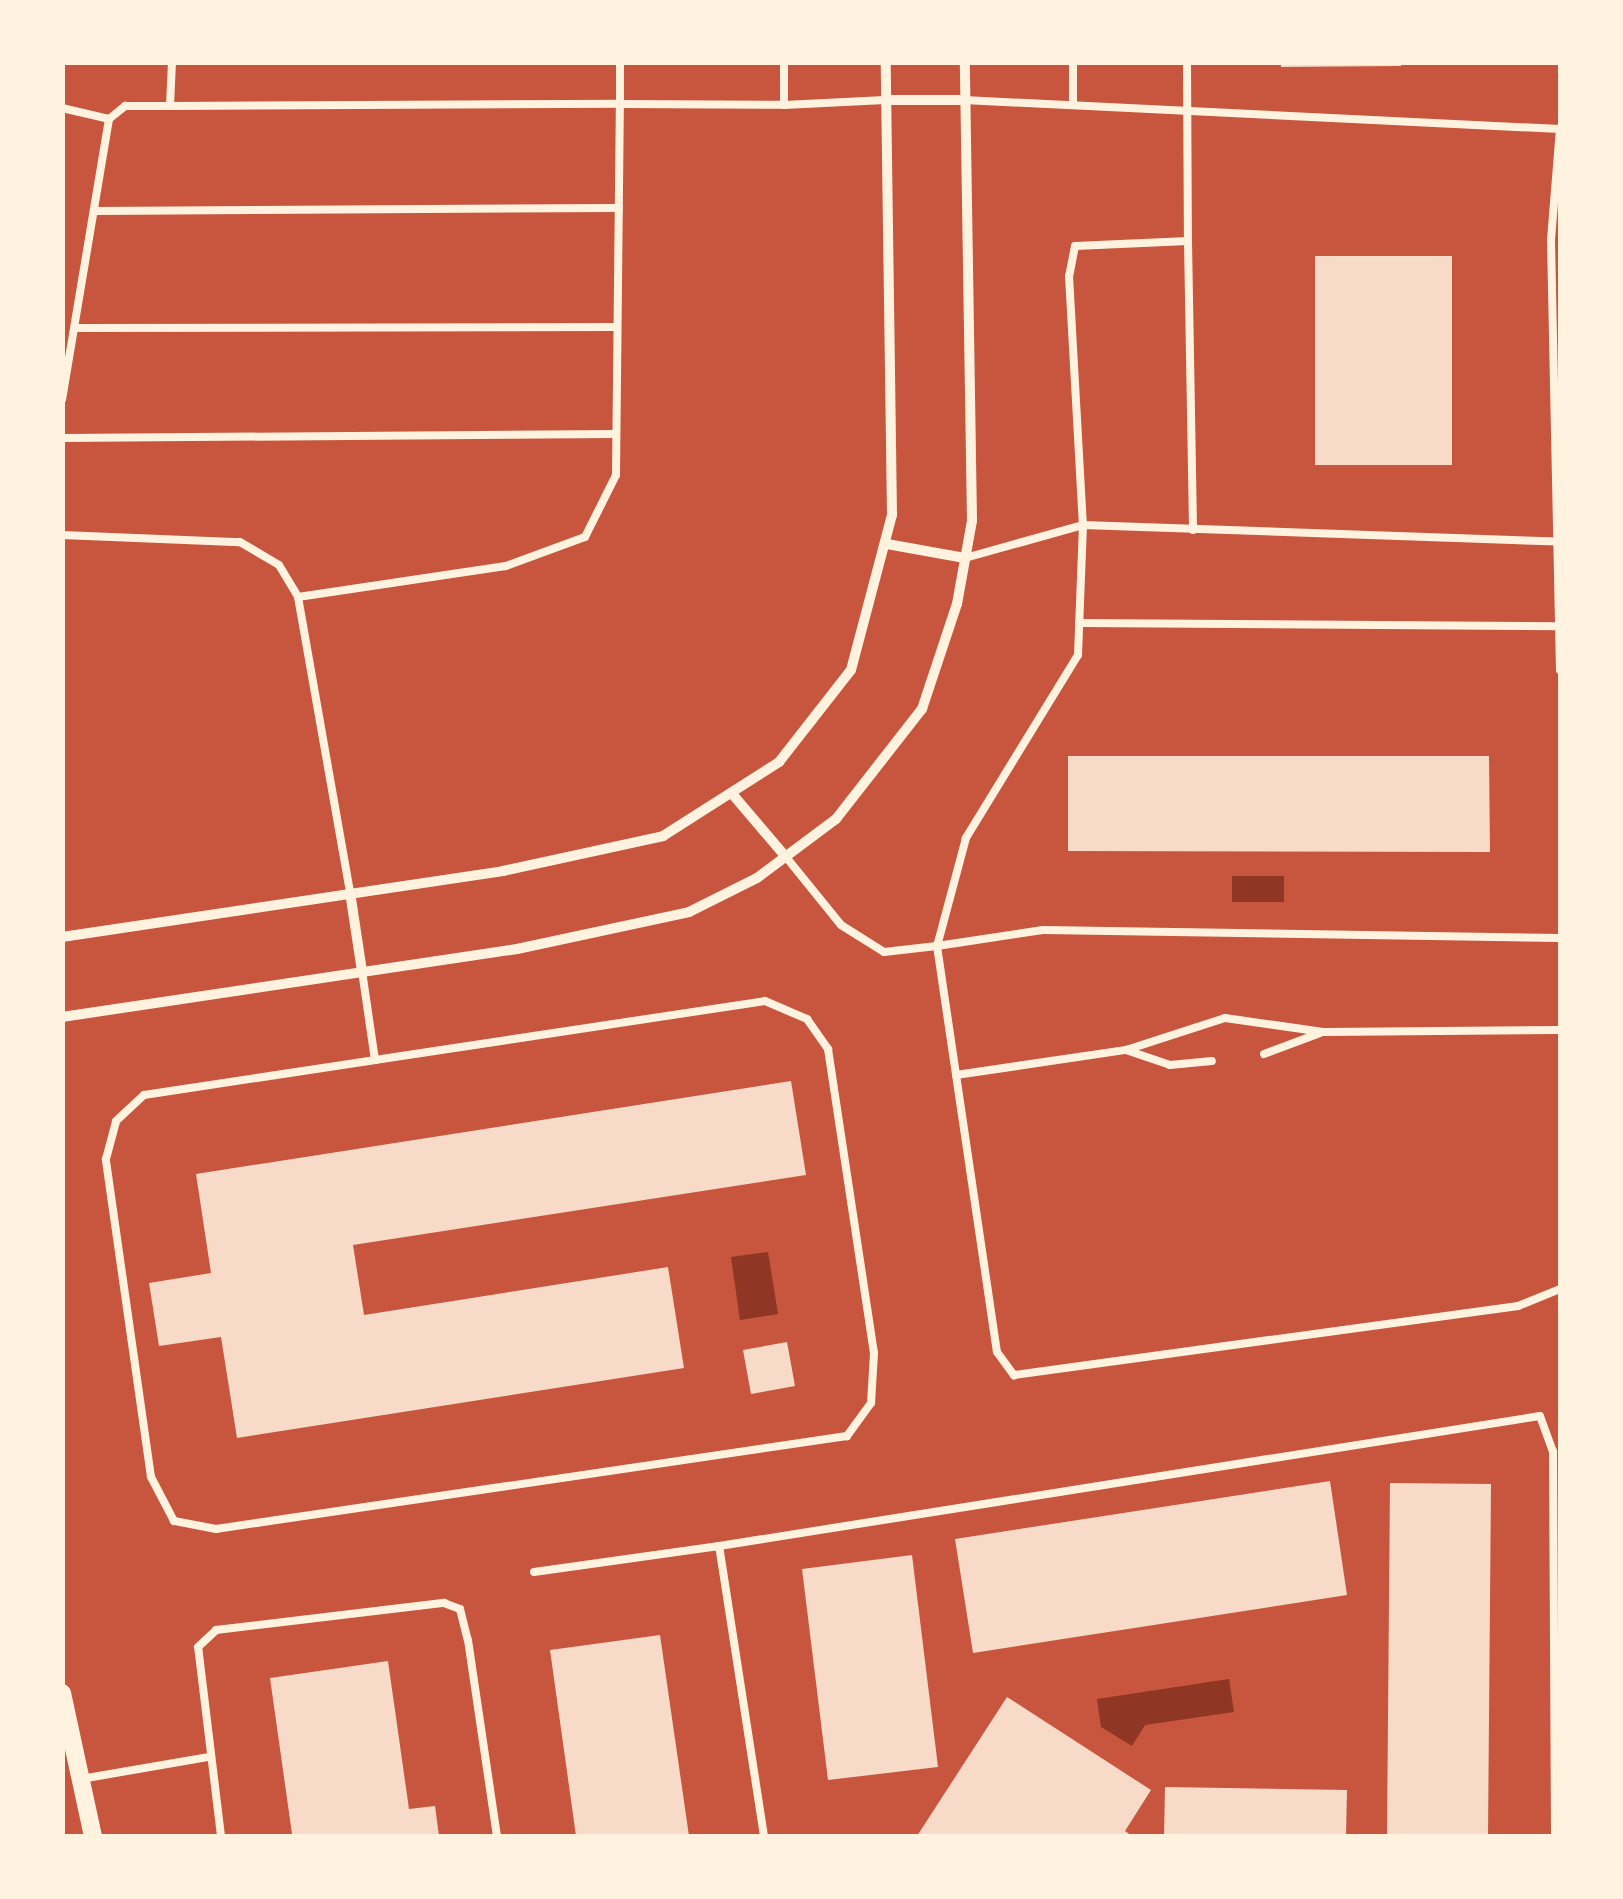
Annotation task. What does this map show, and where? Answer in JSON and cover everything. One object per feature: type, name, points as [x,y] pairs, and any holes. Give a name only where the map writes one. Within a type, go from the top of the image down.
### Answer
[{"type":"street","points":[[62,937],[350,892],[663,836],[734,796],[779,762],[851,670],[887,544],[886,62]]},
{"type":"street","points":[[62,1017],[362,970],[689,912],[786,857],[836,819],[922,709],[965,558],[965,62]]},
{"type":"street","points":[[885,100],[964,100]]},
{"type":"street","points":[[887,544],[965,558]]},
{"type":"street","points":[[734,796],[786,857]]},
{"type":"street","points":[[350,892],[362,970]]},
{"type":"street","points":[[62,1692],[93,1836]]},
{"type":"lane","points":[[170,106],[172,62]]},
{"type":"lane","points":[[298,596],[560,552],[605,512],[616,434],[620,62]]},
{"type":"lane","points":[[784,62],[784,106]]},
{"type":"lane","points":[[1073,62],[1073,105]]},
{"type":"lane","points":[[1187,62],[1192,530]]},
{"type":"lane","points":[[62,399],[109,119],[125,106],[784,106],[885,100]]},
{"type":"lane","points":[[964,100],[1560,129],[1551,241],[1560,670]]},
{"type":"lane","points":[[62,108],[109,119]]},
{"type":"lane","points":[[94,211],[619,208]]},
{"type":"lane","points":[[1188,241],[1076,246],[1068,276],[1083,525],[1078,656],[966,838],[937,946],[997,1352],[1014,1375],[1518,1306],[1560,1289]]},
{"type":"lane","points":[[74,328],[617,328]]},
{"type":"lane","points":[[62,438],[616,434]]},
{"type":"lane","points":[[965,558],[1083,525],[1558,542]]},
{"type":"lane","points":[[62,535],[240,542],[279,565],[298,596],[350,892]]},
{"type":"lane","points":[[1079,623],[1560,626]]},
{"type":"lane","points":[[786,857],[842,926],[884,952],[1043,930],[1560,938]]},
{"type":"lane","points":[[362,970],[375,1060]]},
{"type":"lane","points":[[765,1001],[807,1019],[828,1048],[874,1354],[871,1403],[847,1436],[216,1529],[174,1521],[151,1477],[106,1160],[116,1121],[144,1095],[375,1060],[765,1001]]},
{"type":"lane","points":[[956,1075],[1126,1050],[1225,1018],[1323,1032],[1560,1030]]},
{"type":"lane","points":[[1264,1054],[1323,1032]]},
{"type":"lane","points":[[1126,1050],[1170,1066],[1212,1062]]},
{"type":"lane","points":[[534,1572],[1540,1416],[1553,1451],[1555,1836]]},
{"type":"lane","points":[[719,1546],[764,1836]]},
{"type":"lane","points":[[221,1836],[195,1675],[198,1647],[216,1630],[444,1602],[460,1609],[468,1640],[497,1836]]},
{"type":"lane","points":[[81,1779],[208,1757]]},
{"type":"shaded area","points":[[1232,876],[1284,876],[1284,902],[1232,902]]},
{"type":"shaded area","points":[[768,1252],[778,1314],[740,1320],[731,1257]]},
{"type":"shaded area","points":[[1229,1679],[1234,1712],[1145,1725],[1132,1746],[1101,1727],[1097,1699]]},
{"type":"building","points":[[1281,62],[1401,62],[1401,66],[1281,67]]},
{"type":"building","points":[[1315,256],[1452,256],[1452,465],[1315,465]]},
{"type":"building","points":[[1068,756],[1489,756],[1490,852],[1068,851]]},
{"type":"building","points":[[791,1081],[806,1175],[353,1245],[364,1315],[668,1267],[684,1368],[237,1438],[221,1337],[159,1346],[149,1283],[211,1273],[196,1174]]},
{"type":"building","points":[[787,1342],[795,1386],[751,1394],[743,1350]]},
{"type":"building","points":[[1330,1481],[1347,1595],[973,1653],[955,1539]]},
{"type":"building","points":[[1390,1483],[1491,1484],[1488,1836],[1387,1836]]},
{"type":"building","points":[[912,1555],[938,1767],[828,1780],[802,1569]]},
{"type":"building","points":[[660,1635],[689,1836],[576,1836],[550,1650]]},
{"type":"building","points":[[388,1661],[409,1809],[435,1806],[439,1836],[292,1834],[270,1678]]},
{"type":"building","points":[[1007,1697],[1151,1790],[1125,1831],[1132,1836],[917,1836]]},
{"type":"building","points":[[1165,1787],[1347,1790],[1346,1836],[1164,1836]]}]
